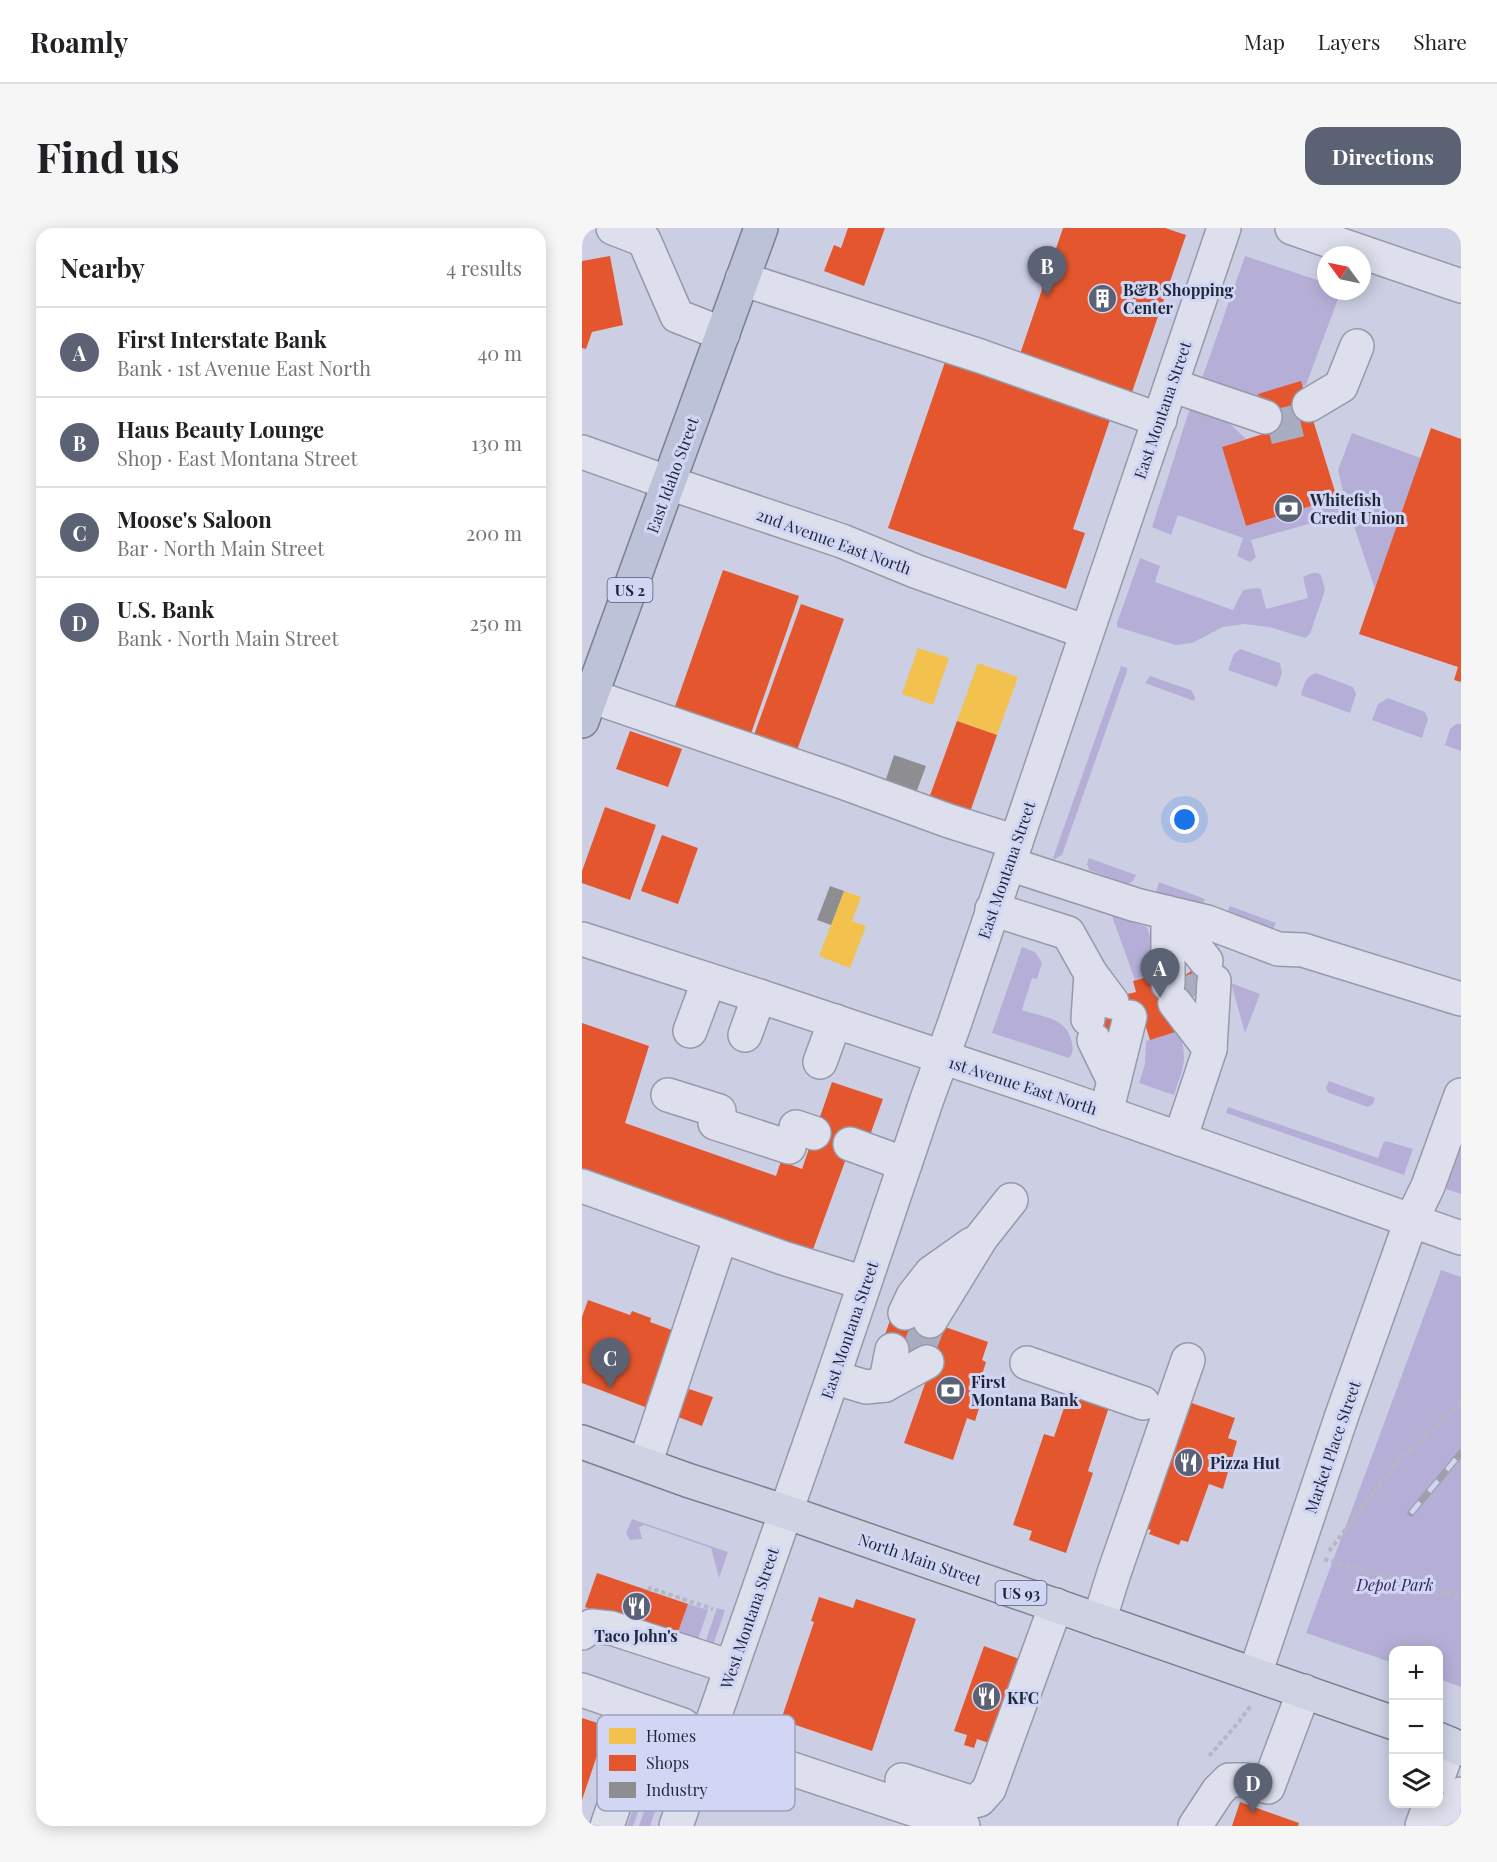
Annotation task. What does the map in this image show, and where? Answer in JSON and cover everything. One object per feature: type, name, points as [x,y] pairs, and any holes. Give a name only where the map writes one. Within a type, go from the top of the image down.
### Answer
[{"type":"highway","name":"East Idaho Street","points":[[585,703],[669,483],[761,228]]},
{"type":"main road","name":"North Main Street","points":[[582,1442],[1389,1721]]},
{"type":"street","points":[[613,228],[644,240],[677,316],[723,334]]},
{"type":"street","name":"East Montana Street","points":[[786,1512],[1224,228]]},
{"type":"street","points":[[1292,228],[1461,286]]},
{"type":"street","points":[[742,279],[980,356],[1160,420]]},
{"type":"street","points":[[1310,406],[1341,386],[1357,346]]},
{"type":"street","points":[[1171,385],[1265,417]]},
{"type":"street","name":"2nd Avenue East North","points":[[582,452],[842,541],[915,571],[1086,632]]},
{"type":"street","points":[[585,703],[843,782],[949,822],[1012,853],[1136,905],[1207,922],[1278,949],[1302,950],[1461,999]]},
{"type":"street","points":[[992,909],[1068,933],[1092,974],[1109,1017],[1114,1081],[1106,1113]]},
{"type":"street","points":[[1168,913],[1210,1049],[1180,1139]]},
{"type":"street","points":[[1168,913],[1210,1049]]},
{"type":"street","name":"1st Avenue East North","points":[[582,939],[835,1021],[1106,1113],[1461,1238]]},
{"type":"street","points":[[690,1031],[709,980]]},
{"type":"street","points":[[745,1035],[759,996]]},
{"type":"street","points":[[1109,1017],[1114,1081]]},
{"type":"street","points":[[820,1062],[835,1021]]},
{"type":"street","points":[[668,1095],[717,1117],[800,1135]]},
{"type":"street","name":"Market Place Street","points":[[1262,1676],[1342,1415],[1411,1221],[1428,1186],[1461,1095]]},
{"type":"street","points":[[850,1144],[905,1164]]},
{"type":"street","points":[[582,1186],[721,1236],[864,1283]]},
{"type":"street","points":[[923,1319],[1011,1200]]},
{"type":"street","points":[[645,1464],[721,1236]]},
{"type":"street","points":[[833,1377],[866,1387],[885,1385],[909,1356]]},
{"type":"street","points":[[1099,1621],[1188,1360]]},
{"type":"street","points":[[1028,1363],[1143,1403]]},
{"type":"street","name":"West Montana Street","points":[[714,1715],[786,1512]]},
{"type":"street","points":[[902,1780],[970,1802],[979,1800],[989,1789],[1056,1605]]},
{"type":"street","points":[[582,1633],[591,1626],[611,1628],[731,1667]]},
{"type":"street","points":[[582,1690],[652,1715]]},
{"type":"street","points":[[1212,1826],[1236,1791],[1257,1784],[1304,1691]]},
{"type":"street","points":[[1443,1763],[1450,1744]]},
{"type":"street","points":[[795,1771],[963,1826]]},
{"type":"street","points":[[1195,1826],[1218,1791],[1229,1780],[1257,1784]]},
{"type":"street","points":[[1449,1826],[1461,1794]]},
{"type":"street","points":[[1422,1826],[1428,1808]]},
{"type":"street","points":[[607,1826],[612,1811]]},
{"type":"street","name":"West Montana Street","points":[[676,1826],[681,1811]]},
{"type":"path","points":[[1461,1402],[1395,1465],[1323,1559],[1461,1598]]},
{"type":"path","points":[[649,1591],[650,1588],[712,1609]]},
{"type":"path","points":[[1212,1753],[1238,1724],[1262,1676]]},
{"type":"green space","points":[[1245,256],[1317,280],[1317,300],[1338,300],[1306,385],[1252,400],[1200,384]]},
{"type":"green space","points":[[1190,408],[1226,420],[1246,439],[1222,447],[1246,526],[1337,498],[1341,515],[1251,540],[1256,557],[1250,562],[1237,556],[1243,538],[1178,515],[1171,535],[1152,527]]},
{"type":"green space","points":[[1352,433],[1421,458],[1375,589],[1344,496],[1338,470]]},
{"type":"green space","points":[[1140,558],[1160,566],[1155,582],[1233,610],[1243,590],[1261,589],[1266,609],[1308,598],[1303,577],[1312,573],[1321,575],[1325,590],[1310,634],[1305,638],[1269,627],[1244,624],[1223,627],[1192,643],[1176,645],[1117,627]]},
{"type":"green space","points":[[1240,649],[1280,663],[1282,673],[1277,687],[1228,670],[1234,654]]},
{"type":"green space","points":[[1121,666],[1127,668],[1127,671],[1062,855],[1055,859],[1053,858]]},
{"type":"green space","points":[[1316,673],[1353,687],[1356,694],[1350,713],[1301,695],[1307,679]]},
{"type":"green space","points":[[1150,676],[1191,690],[1195,697],[1194,701],[1145,683]]},
{"type":"green space","points":[[1388,698],[1425,712],[1428,719],[1422,738],[1372,720],[1378,704]]},
{"type":"green space","points":[[1456,724],[1461,724],[1461,751],[1445,745],[1450,729]]},
{"type":"green space","points":[[1089,858],[1136,875],[1128,884],[1089,870],[1087,864]]},
{"type":"green space","points":[[1159,882],[1205,899],[1202,905],[1159,894],[1156,892]]},
{"type":"green space","points":[[1230,906],[1276,923],[1272,931],[1227,913]]},
{"type":"green space","points":[[1112,916],[1147,927],[1162,971],[1135,980]]},
{"type":"green space","points":[[1022,947],[1035,952],[1042,963],[1037,979],[1032,978],[1022,1010],[1052,1019],[1064,1026],[1072,1044],[1069,1058],[992,1033]]},
{"type":"green space","points":[[1231,983],[1260,994],[1245,1033]]},
{"type":"green space","points":[[1179,1030],[1184,1063],[1174,1095],[1139,1083],[1145,1064],[1146,1041]]},
{"type":"green space","points":[[1329,1081],[1375,1098],[1373,1104],[1368,1107],[1329,1093],[1326,1088]]},
{"type":"green space","points":[[1228,1107],[1378,1158],[1383,1143],[1386,1141],[1413,1149],[1404,1175],[1226,1113]]},
{"type":"green space","points":[[1461,1145],[1461,1194],[1446,1189]]},
{"type":"green space","name":"Depot Park","points":[[1441,1270],[1461,1277],[1461,1687],[1443,1680],[1443,1646],[1389,1646],[1389,1662],[1306,1633]]},
{"type":"green space","points":[[632,1519],[728,1552],[719,1578],[711,1548],[644,1525],[639,1527],[642,1539],[630,1540],[626,1533]]},
{"type":"green space","points":[[688,1604],[708,1610],[696,1645],[676,1638]]},
{"type":"green space","points":[[717,1608],[725,1610],[710,1654],[702,1652]]},
{"type":"green space","points":[[632,1811],[638,1811],[633,1826],[627,1826]]},
{"type":"green space","points":[[644,1811],[655,1811],[650,1826],[639,1826]]},
{"type":"building: Homes","points":[[918,648],[949,658],[933,705],[902,694]]},
{"type":"building: Homes","points":[[978,663],[1018,677],[997,735],[957,721]]},
{"type":"building: Homes","points":[[844,891],[861,897],[852,921],[866,926],[850,968],[819,956]]},
{"type":"building: Shops","points":[[848,228],[885,228],[864,286],[824,271],[834,245],[841,248]]},
{"type":"building: Shops","name":"B&B Shopping Center","points":[[1063,228],[1165,228],[1186,235],[1130,398],[1018,360]]},
{"type":"building: Shops","points":[[610,256],[623,325],[592,332],[586,349],[582,348],[582,261]]},
{"type":"building: Shops","points":[[945,362],[965,369],[966,364],[1112,414],[1073,529],[1085,533],[1066,589],[888,528]]},
{"type":"building: Shops","points":[[1301,381],[1337,498],[1246,526],[1222,447],[1269,432],[1258,394]]},
{"type":"building: Shops","points":[[1431,428],[1461,439],[1461,682],[1454,680],[1458,667],[1359,634]]},
{"type":"building: Shops","points":[[723,570],[799,596],[748,742],[672,715]]},
{"type":"building: Shops","points":[[801,604],[844,619],[796,753],[753,738]]},
{"type":"building: Shops","points":[[957,721],[997,735],[969,815],[928,801]]},
{"type":"building: Shops","points":[[630,731],[682,749],[668,787],[616,769]]},
{"type":"building: Shops","points":[[605,807],[656,825],[630,900],[582,883],[582,871]]},
{"type":"building: Shops","points":[[662,835],[698,848],[678,904],[641,891]]},
{"type":"building: Shops","points":[[1217,954],[1203,989],[1183,1002],[1166,1007],[1175,1032],[1150,1040],[1142,1014],[1121,1020],[1085,1045],[1080,1024],[1119,996],[1136,992],[1133,981],[1157,974],[1176,981]]},
{"type":"building: Shops","points":[[582,1023],[649,1046],[625,1123],[776,1176],[781,1161],[802,1169],[832,1082],[883,1099],[869,1138],[847,1156],[811,1255],[582,1177]]},
{"type":"building: Shops","points":[[588,1300],[630,1315],[632,1311],[651,1318],[650,1322],[672,1330],[645,1407],[582,1383],[582,1317]]},
{"type":"building: Shops","points":[[894,1309],[988,1342],[982,1360],[986,1362],[975,1397],[982,1399],[975,1421],[967,1418],[953,1460],[904,1443],[932,1364],[881,1346]]},
{"type":"building: Shops","points":[[689,1389],[713,1397],[702,1426],[678,1417]]},
{"type":"building: Shops","points":[[1069,1393],[1109,1407],[1088,1471],[1093,1473],[1066,1553],[1029,1540],[1032,1531],[1013,1525],[1044,1434],[1054,1437]]},
{"type":"building: Shops","points":[[1183,1400],[1235,1418],[1228,1438],[1237,1441],[1223,1489],[1209,1484],[1188,1542],[1181,1540],[1179,1545],[1149,1534],[1151,1530],[1142,1527]]},
{"type":"building: Shops","points":[[597,1573],[688,1604],[676,1638],[585,1607]]},
{"type":"building: Shops","points":[[819,1597],[853,1608],[856,1599],[916,1619],[872,1751],[795,1725],[795,1715],[783,1715],[814,1622],[811,1621]]},
{"type":"building: Shops","points":[[984,1646],[1022,1660],[992,1744],[977,1739],[974,1748],[964,1745],[967,1735],[954,1731]]},
{"type":"building: Shops","points":[[582,1718],[597,1723],[597,1756],[582,1800]]},
{"type":"building: Shops","points":[[1240,1802],[1299,1823],[1298,1826],[1232,1826]]},
{"type":"building: Industry","points":[[894,755],[926,766],[916,793],[885,782]]},
{"type":"building: Industry","points":[[830,886],[844,891],[831,925],[817,920]]},
{"type":"tunnel","points":[[1268,428],[1313,417]]},
{"type":"tunnel","points":[[1182,977],[1190,998]]},
{"type":"tunnel","points":[[915,1359],[930,1321]]},
{"type":"railway","points":[[1411,1513],[1461,1453]]},
{"type":"place","name":"Haus Beauty Lounge","points":[[1047,296]]},
{"type":"place","name":"B&B Shopping Center","points":[[1102,298]]},
{"type":"place","name":"Whitefish Credit Union","points":[[1289,508]]},
{"type":"place","name":"First Interstate Bank","points":[[1160,998]]},
{"type":"place","name":"Moose's Saloon","points":[[610,1388]]},
{"type":"place","name":"First Montana Bank","points":[[950,1390]]},
{"type":"place","name":"Pizza Hut","points":[[1189,1462]]},
{"type":"place","name":"Taco John's","points":[[636,1607]]},
{"type":"place","name":"KFC","points":[[986,1697]]},
{"type":"place","name":"U.S. Bank","points":[[1253,1813]]}]
